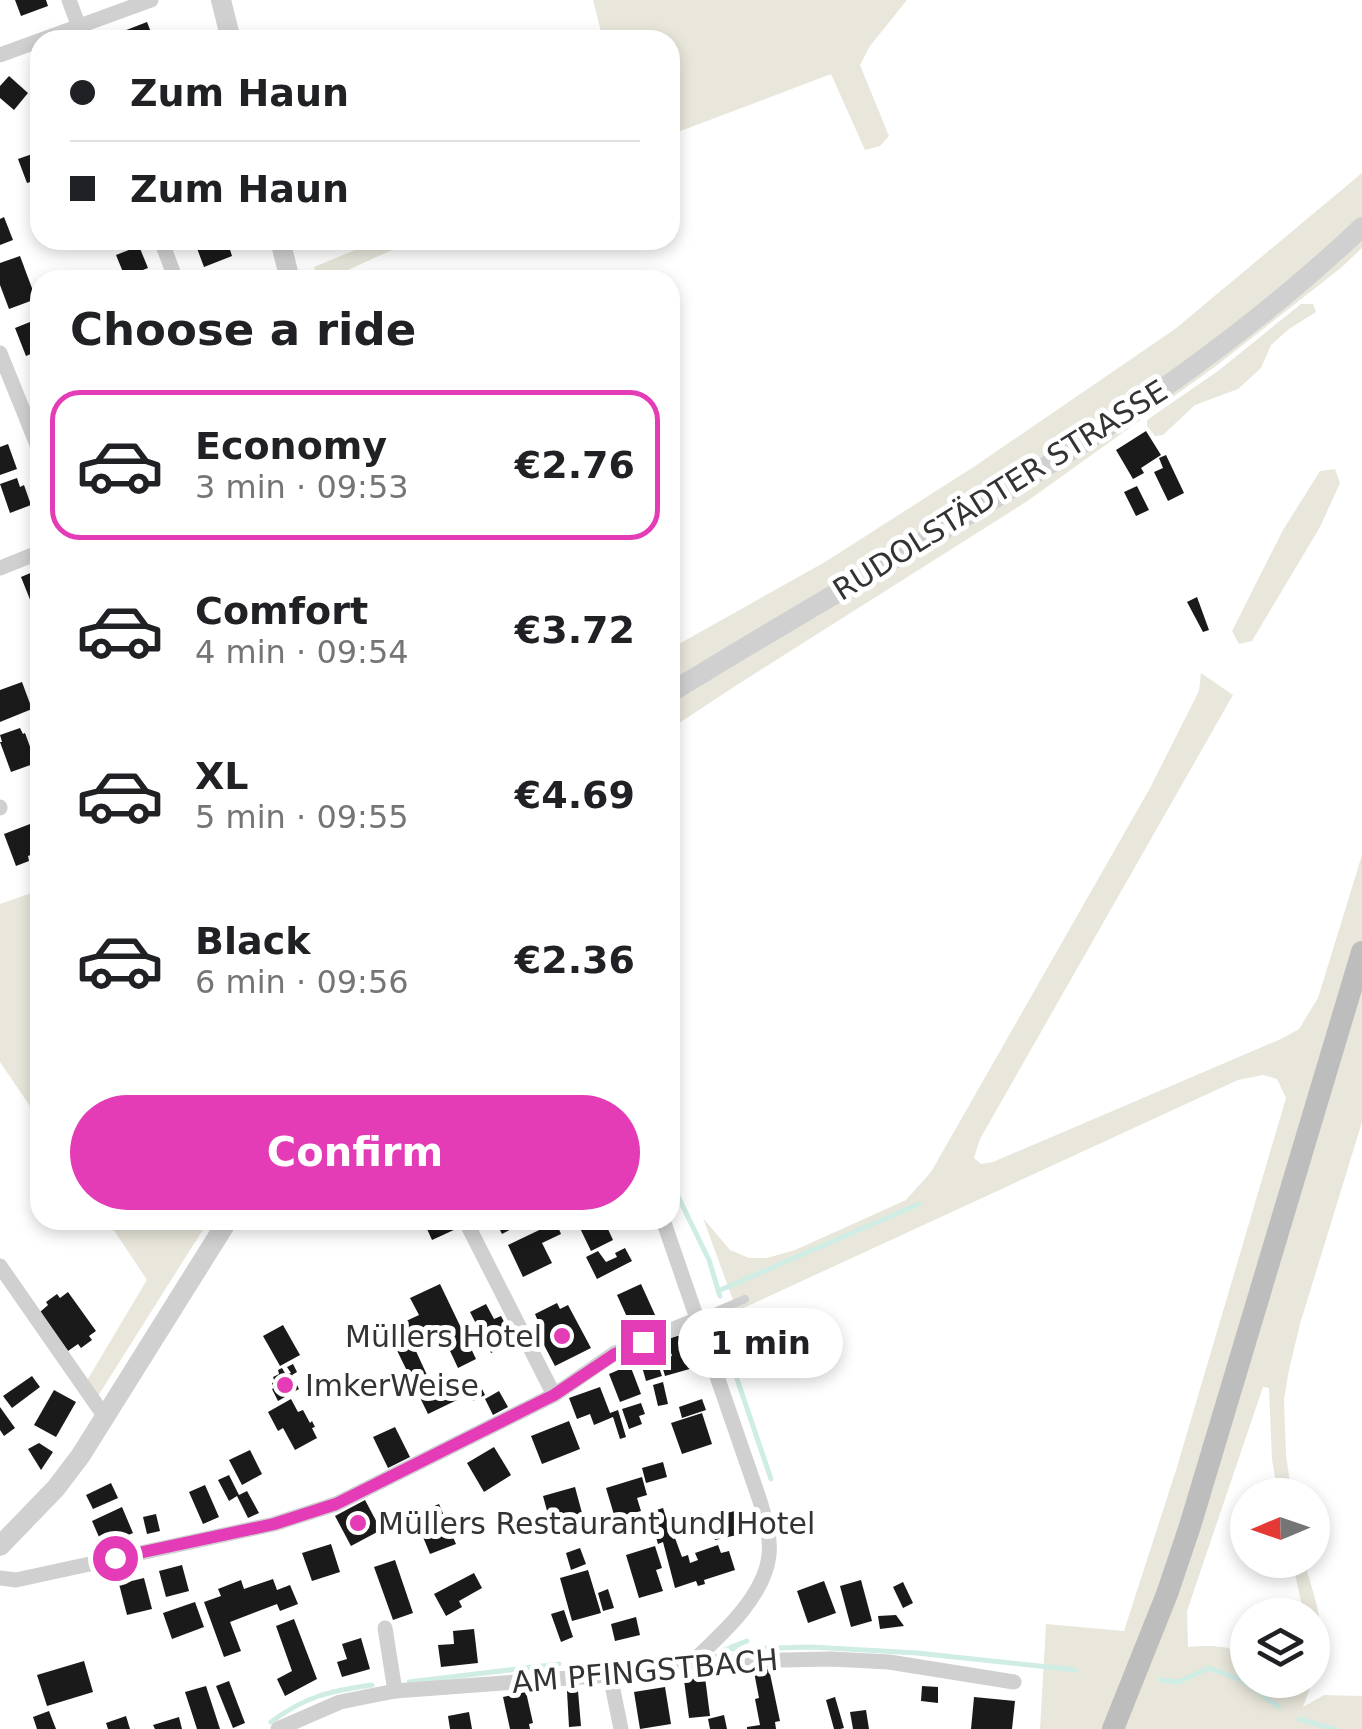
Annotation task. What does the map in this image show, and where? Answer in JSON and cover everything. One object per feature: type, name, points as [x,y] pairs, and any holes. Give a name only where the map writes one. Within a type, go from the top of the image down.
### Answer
[{"type":"main road","points":[[1112,1729],[1168,1594],[1190,1526],[1362,952]]},
{"type":"street","points":[[69,0],[80,30]]},
{"type":"street","points":[[87,30],[151,0]]},
{"type":"street","points":[[221,0],[228,30]]},
{"type":"street","points":[[0,54],[30,46]]},
{"type":"street","name":"RUDOLSTÄDTER STRASSE","points":[[680,688],[1022,484],[1263,314],[1362,227]]},
{"type":"street","points":[[0,353],[30,427]]},
{"type":"street","points":[[0,568],[30,556]]},
{"type":"street","points":[[0,1546],[56,1488],[222,1230]]},
{"type":"street","points":[[470,1230],[554,1395]]},
{"type":"street","points":[[667,1230],[760,1501],[770,1552],[766,1575],[756,1592],[692,1662]]},
{"type":"street","points":[[0,1266],[105,1417]]},
{"type":"street","points":[[0,1578],[16,1580],[274,1524],[336,1504],[554,1395],[615,1354],[698,1319]]},
{"type":"street","points":[[385,1628],[395,1691]]},
{"type":"street","name":"AM PFINGSTBACH","points":[[278,1729],[340,1702],[395,1691],[657,1670],[692,1662],[889,1662],[1014,1682]]},
{"type":"street","points":[[610,1674],[620,1729]]},
{"type":"lane","points":[[698,1319],[744,1299]]},
{"type":"shaded area","points":[[593,0],[907,0],[870,46],[860,65],[889,136],[880,146],[865,150],[831,74],[680,131],[680,30],[600,30]]},
{"type":"shaded area","points":[[1362,173],[1362,248],[1342,267],[1216,366],[1026,502],[680,722],[680,643],[825,562],[975,466],[1175,329]]},
{"type":"shaded area","points":[[355,250],[392,250],[348,270],[314,267]]},
{"type":"shaded area","points":[[1301,304],[1313,304],[1316,312],[1271,345],[1261,368],[1238,389],[1195,405],[1163,435],[1155,436],[1147,420],[1218,371]]},
{"type":"shaded area","points":[[1335,469],[1340,483],[1320,527],[1252,641],[1239,644],[1232,631],[1283,530],[1320,471]]},
{"type":"shaded area","points":[[1201,673],[1233,695],[980,1139],[974,1158],[981,1164],[993,1162],[1299,1029],[1318,998],[1362,855],[1362,1122],[1289,1370],[1284,1399],[1289,1478],[1275,1478],[1269,1388],[1263,1387],[1187,1611],[1188,1647],[1230,1648],[1230,1698],[1306,1698],[1303,1707],[1330,1695],[1362,1696],[1362,1729],[1040,1729],[1046,1624],[1124,1631],[1177,1467],[1286,1098],[1277,1079],[1263,1075],[1238,1080],[737,1311],[703,1218],[730,1250],[749,1258],[767,1258],[795,1250],[906,1200],[931,1172],[1150,788],[1199,691]]},
{"type":"shaded area","points":[[30,894],[30,1106],[0,1062],[0,904]]},
{"type":"shaded area","points":[[114,1230],[203,1230],[98,1396],[86,1382],[147,1280]]},
{"type":"shaded area","points":[[1296,1578],[1309,1578],[1315,1598],[1300,1598]]},
{"type":"building","points":[[15,0],[46,0],[48,6],[21,16]]},
{"type":"building","points":[[147,22],[150,30],[126,30]]},
{"type":"building","points":[[9,76],[28,93],[14,110],[0,98],[0,86]]},
{"type":"building","points":[[30,155],[30,182],[27,183],[18,159]]},
{"type":"building","points":[[4,217],[13,240],[0,245],[0,219]]},
{"type":"building","points":[[141,250],[148,268],[122,270],[116,255]]},
{"type":"building","points":[[198,250],[230,250],[232,256],[204,267]]},
{"type":"building","points":[[20,256],[30,283],[30,301],[9,309],[0,285],[0,263]]},
{"type":"building","points":[[30,322],[30,354],[26,356],[15,328]]},
{"type":"building","points":[[1146,431],[1161,455],[1141,468],[1144,473],[1133,479],[1116,450]]},
{"type":"building","points":[[8,444],[17,469],[0,475],[0,447]]},
{"type":"building","points":[[1166,455],[1184,493],[1168,501],[1154,472],[1163,468],[1159,458]]},
{"type":"building","points":[[17,478],[20,487],[24,485],[30,505],[10,513],[0,484]]},
{"type":"building","points":[[1137,486],[1149,510],[1136,516],[1124,492]]},
{"type":"building","points":[[30,573],[30,600],[21,577]]},
{"type":"building","points":[[1197,597],[1209,630],[1203,632],[1187,602]]},
{"type":"building","points":[[22,682],[30,710],[0,722],[0,690]]},
{"type":"building","points":[[20,728],[25,733],[30,765],[11,772],[0,735]]},
{"type":"building","points":[[30,824],[29,861],[16,866],[4,834]]},
{"type":"building","points":[[428,1230],[454,1230],[432,1240]]},
{"type":"building","points":[[539,1230],[559,1230],[561,1234],[542,1243],[552,1263],[523,1277],[508,1245]]},
{"type":"building","points":[[581,1230],[608,1230],[613,1240],[591,1251]]},
{"type":"building","points":[[625,1248],[632,1261],[597,1279],[586,1257],[598,1251],[606,1262]]},
{"type":"building","points":[[440,1284],[476,1359],[458,1368],[443,1336],[415,1349],[432,1386],[446,1379],[457,1400],[428,1414],[387,1330],[419,1315],[410,1298]]},
{"type":"building","points":[[641,1284],[656,1317],[632,1328],[617,1295]]},
{"type":"building","points":[[68,1292],[96,1331],[81,1348],[78,1344],[68,1351],[40,1312],[57,1294],[60,1298]]},
{"type":"building","name":"Müllers Hotel","points":[[557,1303],[560,1309],[568,1305],[591,1348],[555,1366],[533,1324],[538,1321],[535,1314]]},
{"type":"building","points":[[486,1304],[494,1319],[501,1316],[514,1341],[491,1353],[470,1312]]},
{"type":"building","points":[[283,1325],[300,1355],[280,1366],[263,1336]]},
{"type":"building","points":[[691,1332],[700,1366],[665,1376],[660,1359],[672,1356],[667,1339]]},
{"type":"building","points":[[651,1345],[662,1376],[646,1381],[637,1349]]},
{"type":"building","points":[[293,1364],[297,1372],[292,1375],[299,1389],[278,1401],[272,1389],[273,1377],[282,1368],[286,1375],[291,1373],[287,1367]]},
{"type":"building","points":[[630,1365],[641,1394],[620,1402],[609,1374]]},
{"type":"building","points":[[32,1376],[40,1387],[12,1408],[3,1396]]},
{"type":"building","points":[[478,1381],[485,1395],[473,1401],[466,1387]]},
{"type":"building","points":[[663,1382],[668,1404],[658,1406],[653,1385]]},
{"type":"building","points":[[600,1387],[610,1413],[618,1410],[626,1437],[620,1439],[613,1417],[594,1425],[590,1414],[577,1419],[569,1398]]},
{"type":"building","points":[[54,1390],[76,1402],[56,1437],[34,1425]]},
{"type":"building","points":[[499,1391],[508,1407],[493,1415],[485,1399]]},
{"type":"building","points":[[291,1399],[298,1412],[303,1410],[312,1421],[317,1438],[295,1450],[268,1412]]},
{"type":"building","points":[[702,1399],[706,1410],[682,1418],[679,1407]]},
{"type":"building","points":[[641,1403],[645,1414],[639,1416],[642,1424],[629,1429],[622,1409]]},
{"type":"building","points":[[0,1407],[15,1428],[4,1436],[0,1430]]},
{"type":"building","points":[[702,1413],[712,1444],[682,1454],[671,1423]]},
{"type":"building","points":[[569,1421],[580,1449],[542,1464],[531,1436]]},
{"type":"building","name":"Müllers Hotel","points":[[395,1427],[410,1457],[388,1468],[373,1437]]},
{"type":"building","points":[[39,1443],[53,1452],[41,1470],[28,1449]]},
{"type":"building","points":[[494,1447],[511,1475],[484,1492],[467,1463]]},
{"type":"building","points":[[250,1450],[262,1474],[242,1485],[229,1460]]},
{"type":"building","points":[[663,1462],[667,1477],[646,1483],[642,1468]]},
{"type":"building","points":[[229,1475],[239,1495],[247,1491],[259,1513],[248,1518],[237,1496],[229,1501],[218,1480]]},
{"type":"building","points":[[642,1477],[647,1495],[637,1498],[641,1511],[615,1518],[606,1488]]},
{"type":"building","points":[[111,1483],[118,1498],[93,1509],[86,1495]]},
{"type":"building","points":[[205,1485],[219,1517],[203,1524],[189,1492]]},
{"type":"building","points":[[575,1487],[582,1513],[550,1522],[543,1496]]},
{"type":"building","name":"Müllers Restaurant und Hotel","points":[[365,1500],[381,1530],[351,1546],[335,1516]]},
{"type":"building","points":[[439,1504],[456,1544],[430,1554],[421,1532],[409,1537],[402,1520]]},
{"type":"building","points":[[122,1507],[133,1533],[103,1546],[92,1521]]},
{"type":"building","points":[[663,1508],[682,1557],[688,1555],[690,1563],[698,1560],[695,1553],[718,1545],[721,1553],[729,1551],[735,1570],[704,1580],[705,1584],[698,1586],[696,1581],[675,1588],[663,1542],[658,1544],[652,1523],[657,1522],[653,1511]]},
{"type":"building","points":[[735,1511],[741,1534],[715,1540],[710,1517]]},
{"type":"building","points":[[156,1514],[160,1531],[147,1534],[143,1517]]},
{"type":"building","points":[[331,1544],[340,1572],[312,1581],[302,1553]]},
{"type":"building","points":[[655,1546],[662,1568],[656,1570],[663,1591],[639,1598],[626,1555]]},
{"type":"building","points":[[580,1548],[586,1564],[571,1570],[566,1553]]},
{"type":"building","points":[[395,1560],[413,1613],[393,1620],[374,1567]]},
{"type":"building","points":[[182,1565],[189,1591],[166,1597],[159,1571]]},
{"type":"building","points":[[588,1570],[601,1613],[572,1621],[560,1578]]},
{"type":"building","points":[[474,1573],[482,1588],[459,1601],[462,1607],[446,1616],[434,1594]]},
{"type":"building","points":[[144,1578],[152,1609],[127,1615],[119,1584]]},
{"type":"building","points":[[273,1579],[277,1590],[290,1585],[298,1604],[280,1611],[277,1604],[230,1622],[241,1651],[224,1657],[204,1602],[221,1596],[218,1589],[241,1580],[244,1589]]},
{"type":"building","points":[[861,1580],[872,1621],[851,1627],[840,1586]]},
{"type":"building","points":[[824,1581],[836,1613],[808,1623],[797,1591]]},
{"type":"building","points":[[903,1582],[913,1603],[903,1608],[893,1587]]},
{"type":"building","points":[[608,1589],[614,1608],[603,1611],[598,1593]]},
{"type":"building","points":[[195,1602],[204,1627],[172,1639],[163,1613]]},
{"type":"building","points":[[564,1610],[573,1637],[561,1642],[551,1614]]},
{"type":"building","points":[[896,1615],[904,1626],[880,1629],[878,1616]]},
{"type":"building","points":[[636,1617],[640,1635],[615,1641],[611,1624]]},
{"type":"building","points":[[294,1619],[317,1679],[285,1696],[277,1679],[292,1671],[276,1626]]},
{"type":"building","points":[[474,1629],[478,1663],[441,1667],[438,1645],[454,1644],[453,1631]]},
{"type":"building","points":[[361,1638],[370,1669],[342,1677],[337,1662],[347,1659],[342,1644]]},
{"type":"building","points":[[84,1661],[93,1692],[47,1706],[37,1675]]},
{"type":"building","points":[[769,1669],[780,1721],[775,1722],[776,1729],[747,1729],[760,1725],[754,1672]]},
{"type":"building","points":[[705,1677],[710,1716],[689,1718],[684,1680]]},
{"type":"building","points":[[229,1681],[245,1723],[233,1728],[216,1686]]},
{"type":"building","points":[[206,1686],[220,1729],[197,1729],[185,1692]]},
{"type":"building","points":[[922,1686],[938,1687],[938,1703],[921,1701]]},
{"type":"building","points":[[665,1687],[671,1724],[640,1729],[634,1692]]},
{"type":"building","points":[[567,1691],[578,1691],[581,1726],[569,1727]]},
{"type":"building","points":[[526,1692],[533,1723],[529,1724],[530,1729],[510,1729],[503,1697]]},
{"type":"building","points":[[835,1697],[844,1728],[840,1729],[834,1729],[826,1700]]},
{"type":"building","points":[[974,1697],[1015,1701],[1012,1729],[971,1729]]},
{"type":"building","points":[[866,1710],[869,1729],[853,1729],[850,1712]]},
{"type":"building","points":[[49,1711],[56,1729],[37,1729],[33,1717]]},
{"type":"building","points":[[469,1712],[472,1729],[450,1729],[448,1716]]},
{"type":"building","points":[[724,1715],[727,1729],[710,1729],[708,1719]]},
{"type":"building","points":[[126,1716],[130,1729],[108,1729],[106,1723]]},
{"type":"building","points":[[179,1717],[182,1729],[155,1729],[153,1725]]},
{"type":"waterway","points":[[680,1201],[709,1260],[720,1296]]},
{"type":"waterway","points":[[718,1291],[919,1204]]},
{"type":"waterway","points":[[722,1319],[736,1376],[771,1479]]},
{"type":"waterway","points":[[731,1647],[747,1641]]},
{"type":"waterway","points":[[725,1649],[811,1647],[917,1653],[1076,1670]]},
{"type":"waterway","points":[[409,1682],[559,1664]]},
{"type":"waterway","points":[[1160,1680],[1178,1682],[1209,1668],[1241,1680],[1279,1707]]},
{"type":"waterway","points":[[271,1722],[319,1696],[372,1685]]},
{"type":"waterway","points":[[1299,1719],[1334,1729]]},
{"type":"place","name":"Müllers Hotel","points":[[562,1336]]},
{"type":"place","name":"ImkerWeise","points":[[285,1385]]},
{"type":"place","name":"Müllers Restaurant und Hotel","points":[[358,1523]]},
{"type":"route","points":[[115,1558],[274,1524],[336,1504],[554,1395],[615,1354],[643,1342]]}]
